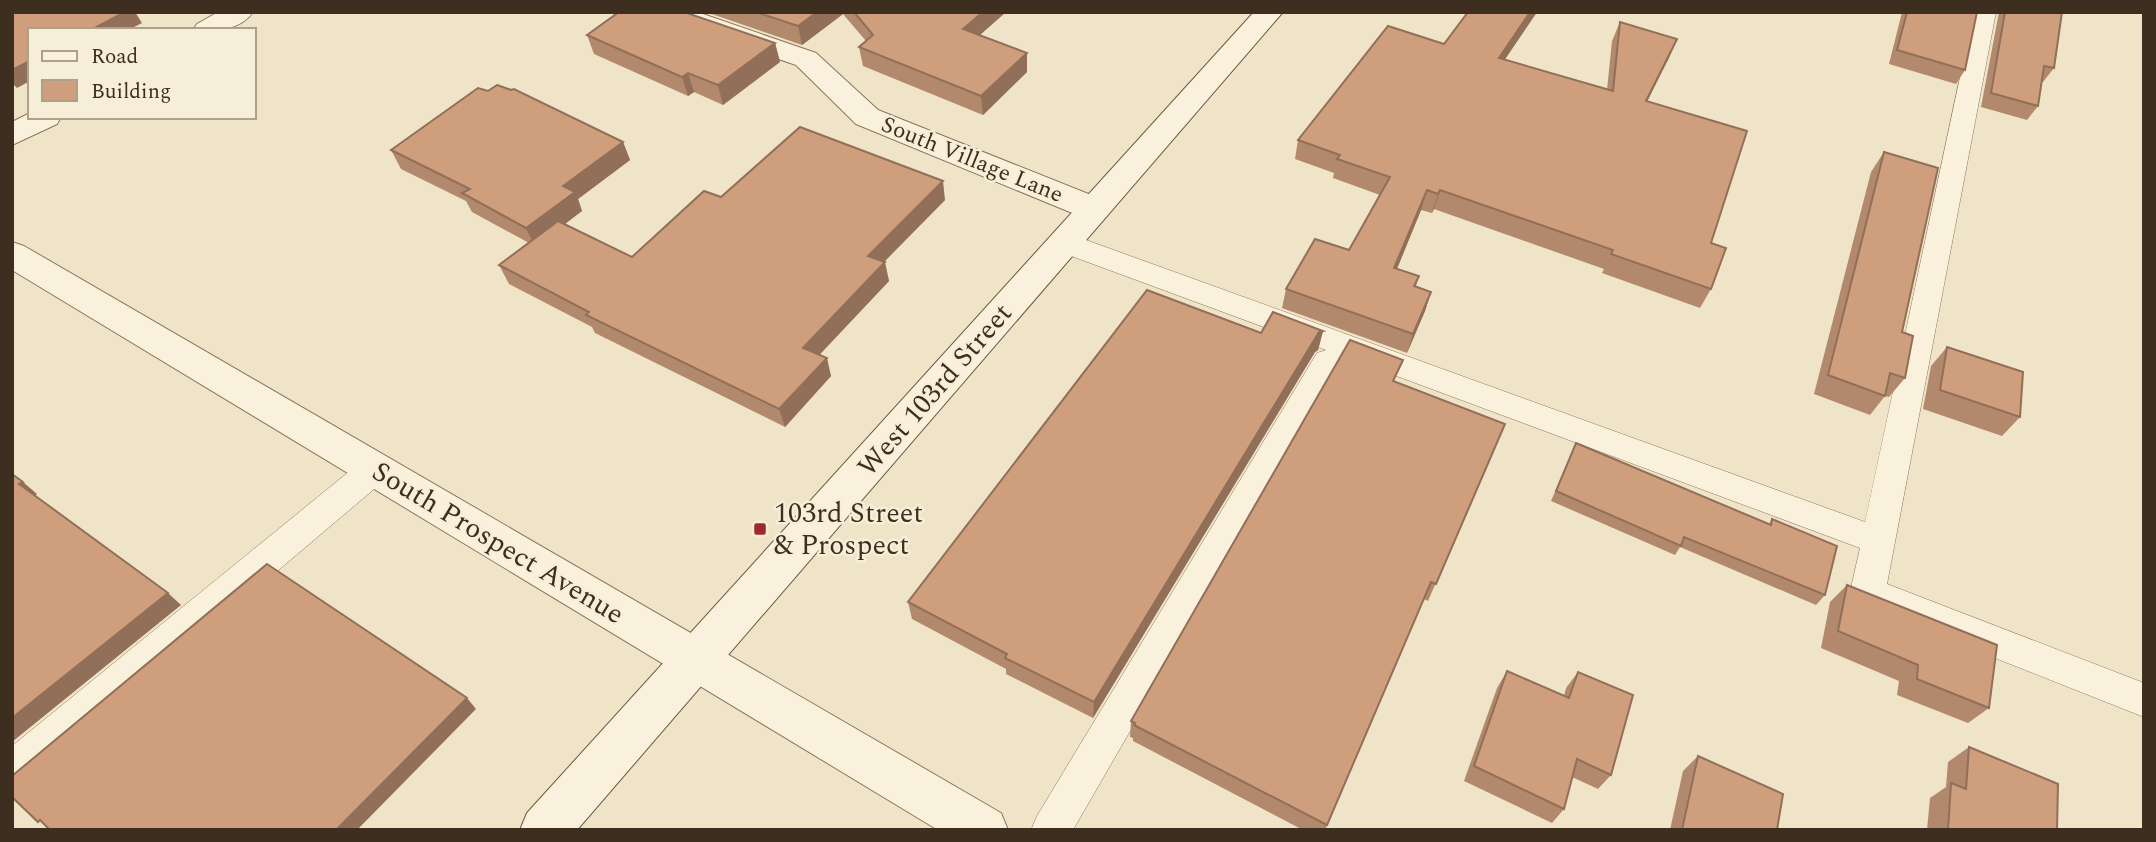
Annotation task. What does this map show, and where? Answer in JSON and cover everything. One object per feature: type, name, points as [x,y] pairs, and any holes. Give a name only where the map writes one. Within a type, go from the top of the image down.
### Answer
[{"type":"street","points":[[211,28],[239,12]]},
{"type":"street","name":"South Village Lane","points":[[669,12],[806,59],[867,117],[1094,209]]},
{"type":"street","name":"West 103rd Street","points":[[544,830],[1269,12]]},
{"type":"street","points":[[12,135],[42,119]]},
{"type":"street","name":"South Prospect Avenue","points":[[12,254],[984,830]]},
{"type":"lane","points":[[1985,12],[1868,592],[2144,700]]},
{"type":"lane","points":[[1065,243],[1879,541]]},
{"type":"lane","points":[[1051,830],[1328,361]]},
{"type":"lane","points":[[12,771],[374,470]]},
{"type":"building","points":[[12,12],[125,12],[95,28],[28,28],[28,62],[12,70]]},
{"type":"building","points":[[619,12],[684,12],[775,43],[718,85],[688,73],[682,77],[587,35]]},
{"type":"building","points":[[756,12],[817,12],[798,26]]},
{"type":"building","points":[[854,12],[983,12],[963,29],[1027,53],[981,96],[859,47],[873,35]]},
{"type":"building","points":[[1468,12],[1530,12],[1499,58],[1613,91],[1620,22],[1677,39],[1646,101],[1747,131],[1711,243],[1726,248],[1711,289],[1611,254],[1613,250],[1440,190],[1438,194],[1427,190],[1394,268],[1419,276],[1414,286],[1431,292],[1413,334],[1286,289],[1315,239],[1349,250],[1390,177],[1337,159],[1340,155],[1298,140],[1388,26],[1444,44]]},
{"type":"building","points":[[1907,12],[1977,12],[1965,70],[1897,50]]},
{"type":"building","points":[[2005,12],[2062,12],[2054,68],[2044,66],[2038,106],[1991,93]]},
{"type":"building","points":[[497,85],[514,89],[623,142],[563,186],[575,192],[526,228],[462,193],[470,189],[391,150],[478,88],[488,91]]},
{"type":"building","points":[[800,127],[943,181],[868,256],[885,262],[803,348],[827,358],[779,409],[586,315],[589,312],[499,265],[558,221],[632,257],[704,191],[721,197]]},
{"type":"building","points":[[1884,152],[1938,168],[1902,332],[1913,336],[1905,378],[1890,373],[1885,396],[1828,375]]},
{"type":"building","points":[[1147,290],[1261,333],[1273,312],[1323,331],[1319,332],[1094,702],[1005,658],[1007,654],[908,602]]},
{"type":"building","points":[[1350,340],[1403,360],[1393,381],[1505,424],[1436,584],[1431,582],[1327,825],[1134,725],[1131,721]]},
{"type":"building","points":[[1947,347],[2023,372],[2020,417],[1940,390]]},
{"type":"building","points":[[1576,443],[1771,525],[1772,519],[1837,546],[1825,595],[1684,537],[1681,546],[1556,491]]},
{"type":"building","points":[[12,474],[23,482],[19,484],[168,593],[12,718]]},
{"type":"building","points":[[267,564],[467,698],[336,830],[50,830],[12,797],[12,776]]},
{"type":"building","points":[[1847,585],[1997,645],[1989,708],[1917,679],[1918,665],[1838,631]]},
{"type":"building","points":[[1507,671],[1569,698],[1578,672],[1633,695],[1611,775],[1577,759],[1564,809],[1474,766]]},
{"type":"building","points":[[1969,747],[2058,784],[2057,830],[1948,830],[1951,783],[1966,789]]},
{"type":"building","points":[[1698,756],[1783,794],[1777,830],[1682,830]]},
{"type":"place","name":"103rd Street & Prospect","points":[[760,529]]}]
